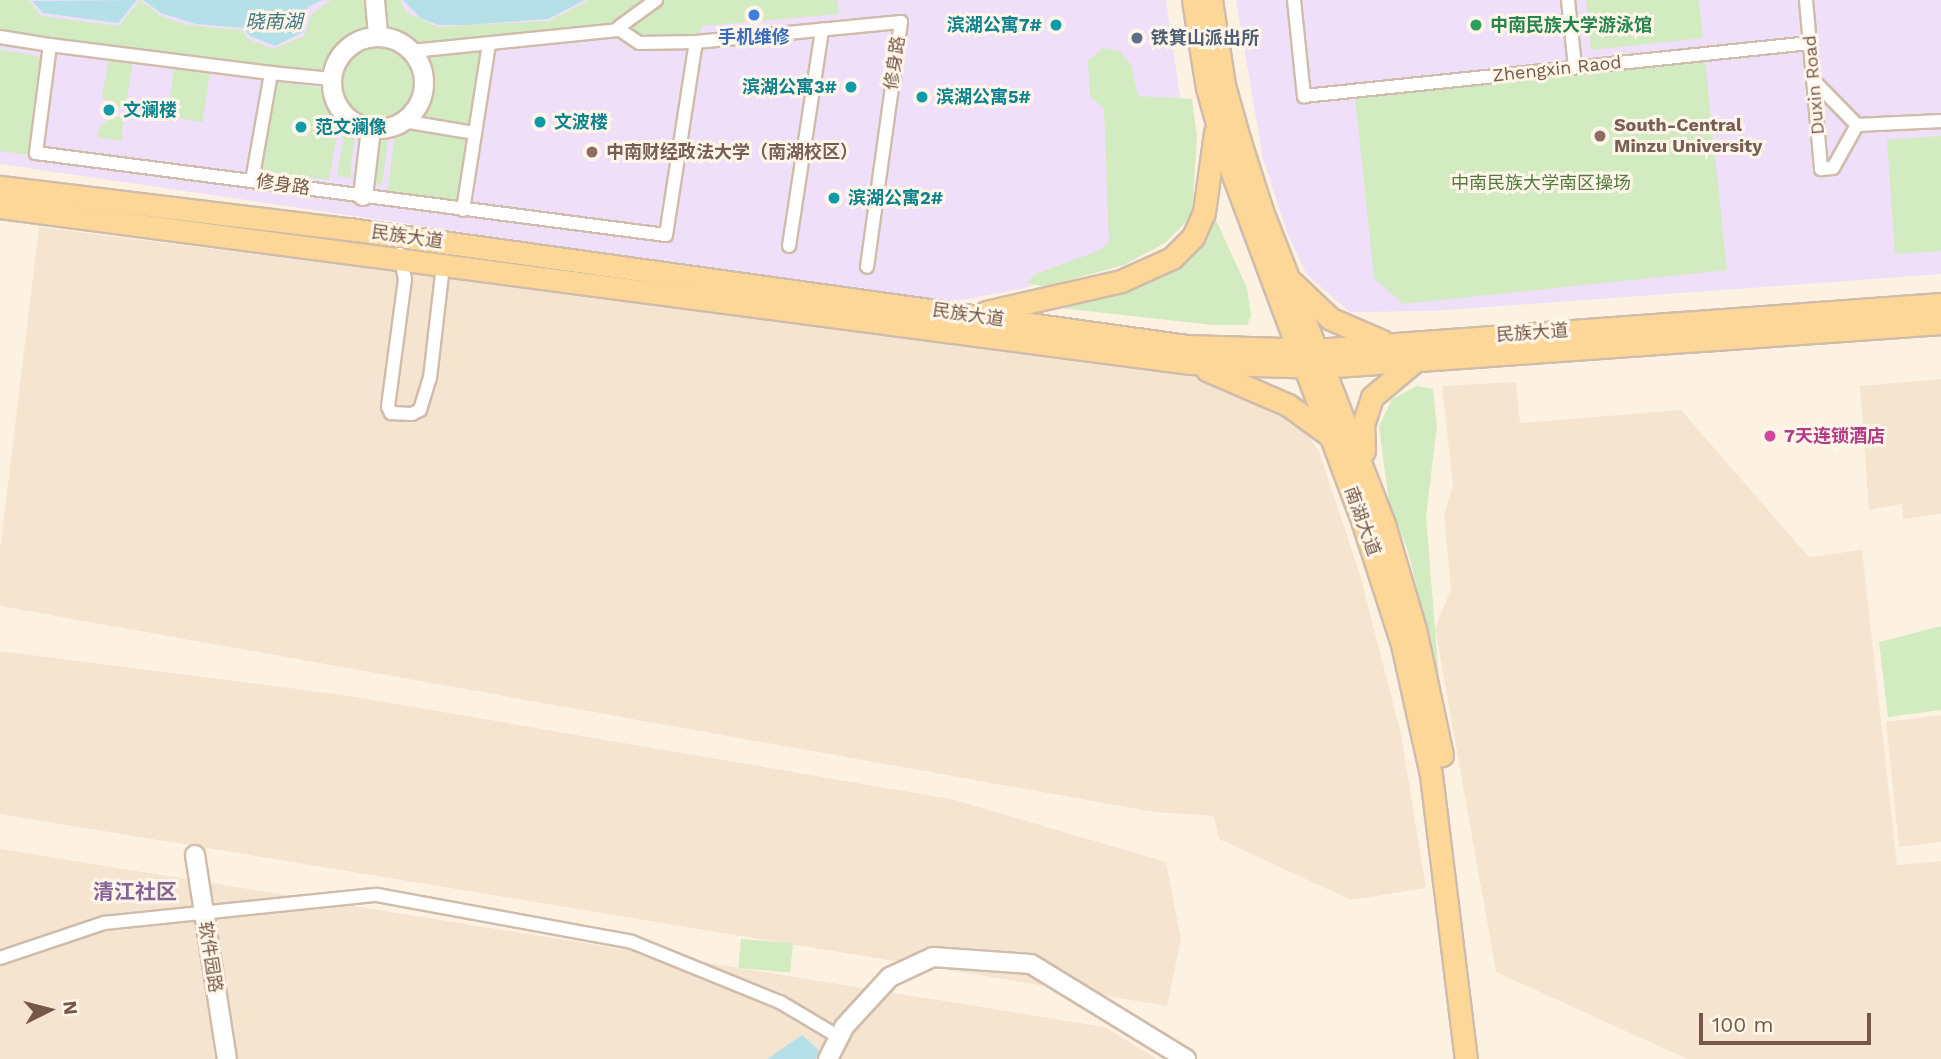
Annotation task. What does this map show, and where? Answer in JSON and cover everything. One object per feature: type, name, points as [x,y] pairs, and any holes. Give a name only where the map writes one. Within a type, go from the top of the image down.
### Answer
[{"type":"main road","points":[[375,0],[378,37]]},
{"type":"main road","name":"南湖大道","points":[[1193,0],[1216,124],[1309,358],[1366,471],[1412,617],[1434,710],[1480,1059]]},
{"type":"main road","name":"南湖大道","points":[[1211,0],[1231,111],[1287,276],[1331,436],[1392,608],[1419,714],[1432,775],[1466,1059]]},
{"type":"main road","points":[[378,37],[392,39],[412,51],[422,69],[424,91],[415,110],[404,121],[371,129],[346,117],[333,93],[332,79],[343,53],[360,40],[378,37]]},
{"type":"main road","points":[[973,315],[1121,281],[1172,258],[1202,219],[1216,124]]},
{"type":"main road","points":[[363,196],[371,129]]},
{"type":"main road","name":"民族大道","points":[[0,187],[400,236],[1187,346],[1309,358],[1415,361],[1941,323]]},
{"type":"main road","name":"民族大道","points":[[0,206],[1189,363],[1309,358],[1391,344],[1941,304]]},
{"type":"main road","points":[[1287,276],[1331,319],[1391,344]]},
{"type":"main road","points":[[1366,471],[1366,408],[1380,388],[1415,361]]},
{"type":"main road","points":[[1189,363],[1287,405],[1331,436]]},
{"type":"main road","name":"软件园路","points":[[195,855],[227,1059]]},
{"type":"main road","points":[[828,1059],[839,1037],[890,977],[933,957],[1031,964],[1186,1059]]},
{"type":"street","points":[[619,27],[656,0]]},
{"type":"street","name":"Zhengxin Raod","points":[[1294,0],[1304,96],[1810,43]]},
{"type":"street","points":[[1568,0],[1575,67]]},
{"type":"street","name":"Duxin Road","points":[[1806,0],[1821,169],[1833,168],[1857,125]]},
{"type":"street","name":"修身路","points":[[412,51],[620,30],[639,43],[696,42],[901,22],[867,267]]},
{"type":"street","points":[[789,246],[822,30]]},
{"type":"street","points":[[0,37],[332,79]]},
{"type":"street","name":"修身路","points":[[50,45],[36,153],[666,235],[696,42]]},
{"type":"street","points":[[463,209],[489,44]]},
{"type":"street","points":[[252,181],[271,73]]},
{"type":"street","points":[[1813,80],[1857,125],[1941,121]]},
{"type":"street","points":[[404,121],[475,133]]},
{"type":"street","points":[[400,236],[405,279],[388,407],[391,414],[401,415],[420,410],[430,378],[443,265]]},
{"type":"street","points":[[0,958],[104,923],[377,895],[632,942],[780,1002],[839,1037]]},
{"type":"shaded area","name":"中南财经政法大学（南湖校区）","points":[[0,0],[1166,0],[1182,111],[1128,254],[1021,289],[956,301],[905,297],[0,164]]},
{"type":"shaded area","name":"South-Central Minzu University","points":[[1236,0],[1941,0],[1941,274],[1434,311],[1350,312],[1307,275],[1288,235],[1263,159]]},
{"type":"shaded area","points":[[39,227],[1269,382],[1319,451],[1360,575],[1401,734],[1426,888],[1351,900],[1219,839],[1214,816],[1154,812],[0,606],[0,550]]},
{"type":"shaded area","points":[[1941,379],[1941,514],[1903,519],[1902,504],[1869,510],[1860,386]]},
{"type":"shaded area","points":[[1516,382],[1520,423],[1681,410],[1809,557],[1862,550],[1897,865],[1941,861],[1941,1059],[1687,1059],[1496,972],[1435,628],[1451,589],[1444,515],[1453,485],[1442,386]]},
{"type":"shaded area","points":[[0,651],[343,695],[951,799],[1166,862],[1181,939],[1167,1006],[0,814]]},
{"type":"shaded area","points":[[1941,715],[1941,842],[1899,847],[1886,722]]},
{"type":"shaded area","points":[[0,849],[1105,1027],[1157,1059],[0,1059]]},
{"type":"green space","points":[[0,0],[29,0],[41,16],[119,26],[140,0],[161,16],[187,25],[242,30],[248,39],[273,49],[304,36],[311,15],[331,0],[365,0],[367,30],[341,43],[325,72],[0,31]]},
{"type":"green space","points":[[383,0],[400,0],[406,12],[438,27],[549,21],[589,0],[837,0],[839,14],[702,26],[699,38],[642,40],[619,27],[417,46],[400,33],[386,30]]},
{"type":"green space","points":[[1586,0],[1699,0],[1703,38],[1591,50]]},
{"type":"green space","points":[[385,48],[398,54],[407,63],[411,69],[411,97],[403,108],[392,116],[371,118],[353,108],[345,97],[343,76],[353,58],[364,50]]},
{"type":"green space","points":[[484,48],[472,129],[418,118],[432,83],[423,55]]},
{"type":"green space","points":[[1103,48],[1119,51],[1131,65],[1138,96],[1192,99],[1197,136],[1192,216],[1165,243],[1124,265],[1044,287],[1027,282],[1036,274],[1098,251],[1109,242],[1104,108],[1090,97],[1088,61]]},
{"type":"green space","points":[[0,49],[41,57],[29,155],[0,151]]},
{"type":"green space","points":[[110,54],[133,59],[126,107],[112,106],[102,96]]},
{"type":"green space","name":"中南民族大学南区操场","points":[[1705,60],[1727,270],[1403,304],[1374,278],[1355,96]]},
{"type":"green space","points":[[175,64],[211,70],[202,122],[167,116]]},
{"type":"green space","points":[[278,82],[324,88],[339,122],[329,180],[261,171]],"holes":[[[300,118],[310,124],[307,138],[289,127]]]},
{"type":"green space","points":[[115,116],[124,118],[121,141],[97,137],[100,126]]},
{"type":"green space","points":[[346,122],[355,129],[350,178],[337,176]]},
{"type":"green space","points":[[409,126],[470,137],[460,204],[388,191],[395,134]]},
{"type":"green space","points":[[389,131],[382,185],[368,182],[376,132]]},
{"type":"green space","points":[[1941,136],[1941,251],[1895,254],[1887,140]]},
{"type":"green space","points":[[1216,220],[1247,288],[1251,316],[1247,325],[1212,325],[1061,308],[1154,278],[1177,264],[1211,221]]},
{"type":"green space","points":[[1417,386],[1433,389],[1437,426],[1426,516],[1439,679],[1407,548],[1389,503],[1379,426],[1392,399]]},
{"type":"green space","points":[[1941,626],[1941,710],[1888,717],[1879,642]]},
{"type":"green space","points":[[741,939],[793,944],[790,972],[738,968]]},
{"type":"water","points":[[137,0],[118,23],[43,13],[32,1]]},
{"type":"water","name":"晓南湖","points":[[143,0],[323,0],[308,7],[303,32],[275,46],[250,36],[243,28],[196,24],[161,13]]},
{"type":"water","points":[[403,0],[585,0],[548,19],[439,25],[421,18]]},
{"type":"water","points":[[802,1035],[819,1050],[816,1059],[767,1059]]},
{"type":"place","name":"手机维修","points":[[754,15]]},
{"type":"place","name":"滨湖公寓7#","points":[[1056,25]]},
{"type":"place","name":"中南民族大学游泳馆","points":[[1476,25]]},
{"type":"place","name":"铁箕山派出所","points":[[1137,38]]},
{"type":"place","name":"滨湖公寓3#","points":[[851,87]]},
{"type":"place","name":"滨湖公寓5#","points":[[922,97]]},
{"type":"place","name":"文澜楼","points":[[109,110]]},
{"type":"place","name":"文波楼","points":[[540,122]]},
{"type":"place","name":"范文澜像","points":[[301,127]]},
{"type":"place","name":"South-Central Minzu University","points":[[1600,136]]},
{"type":"place","name":"中南财经政法大学（南湖校区）","points":[[592,152]]},
{"type":"place","name":"滨湖公寓2#","points":[[834,198]]},
{"type":"place","name":"7天连锁酒店","points":[[1770,436]]},
{"type":"district","name":"清江社区","points":[[135,892]]}]
